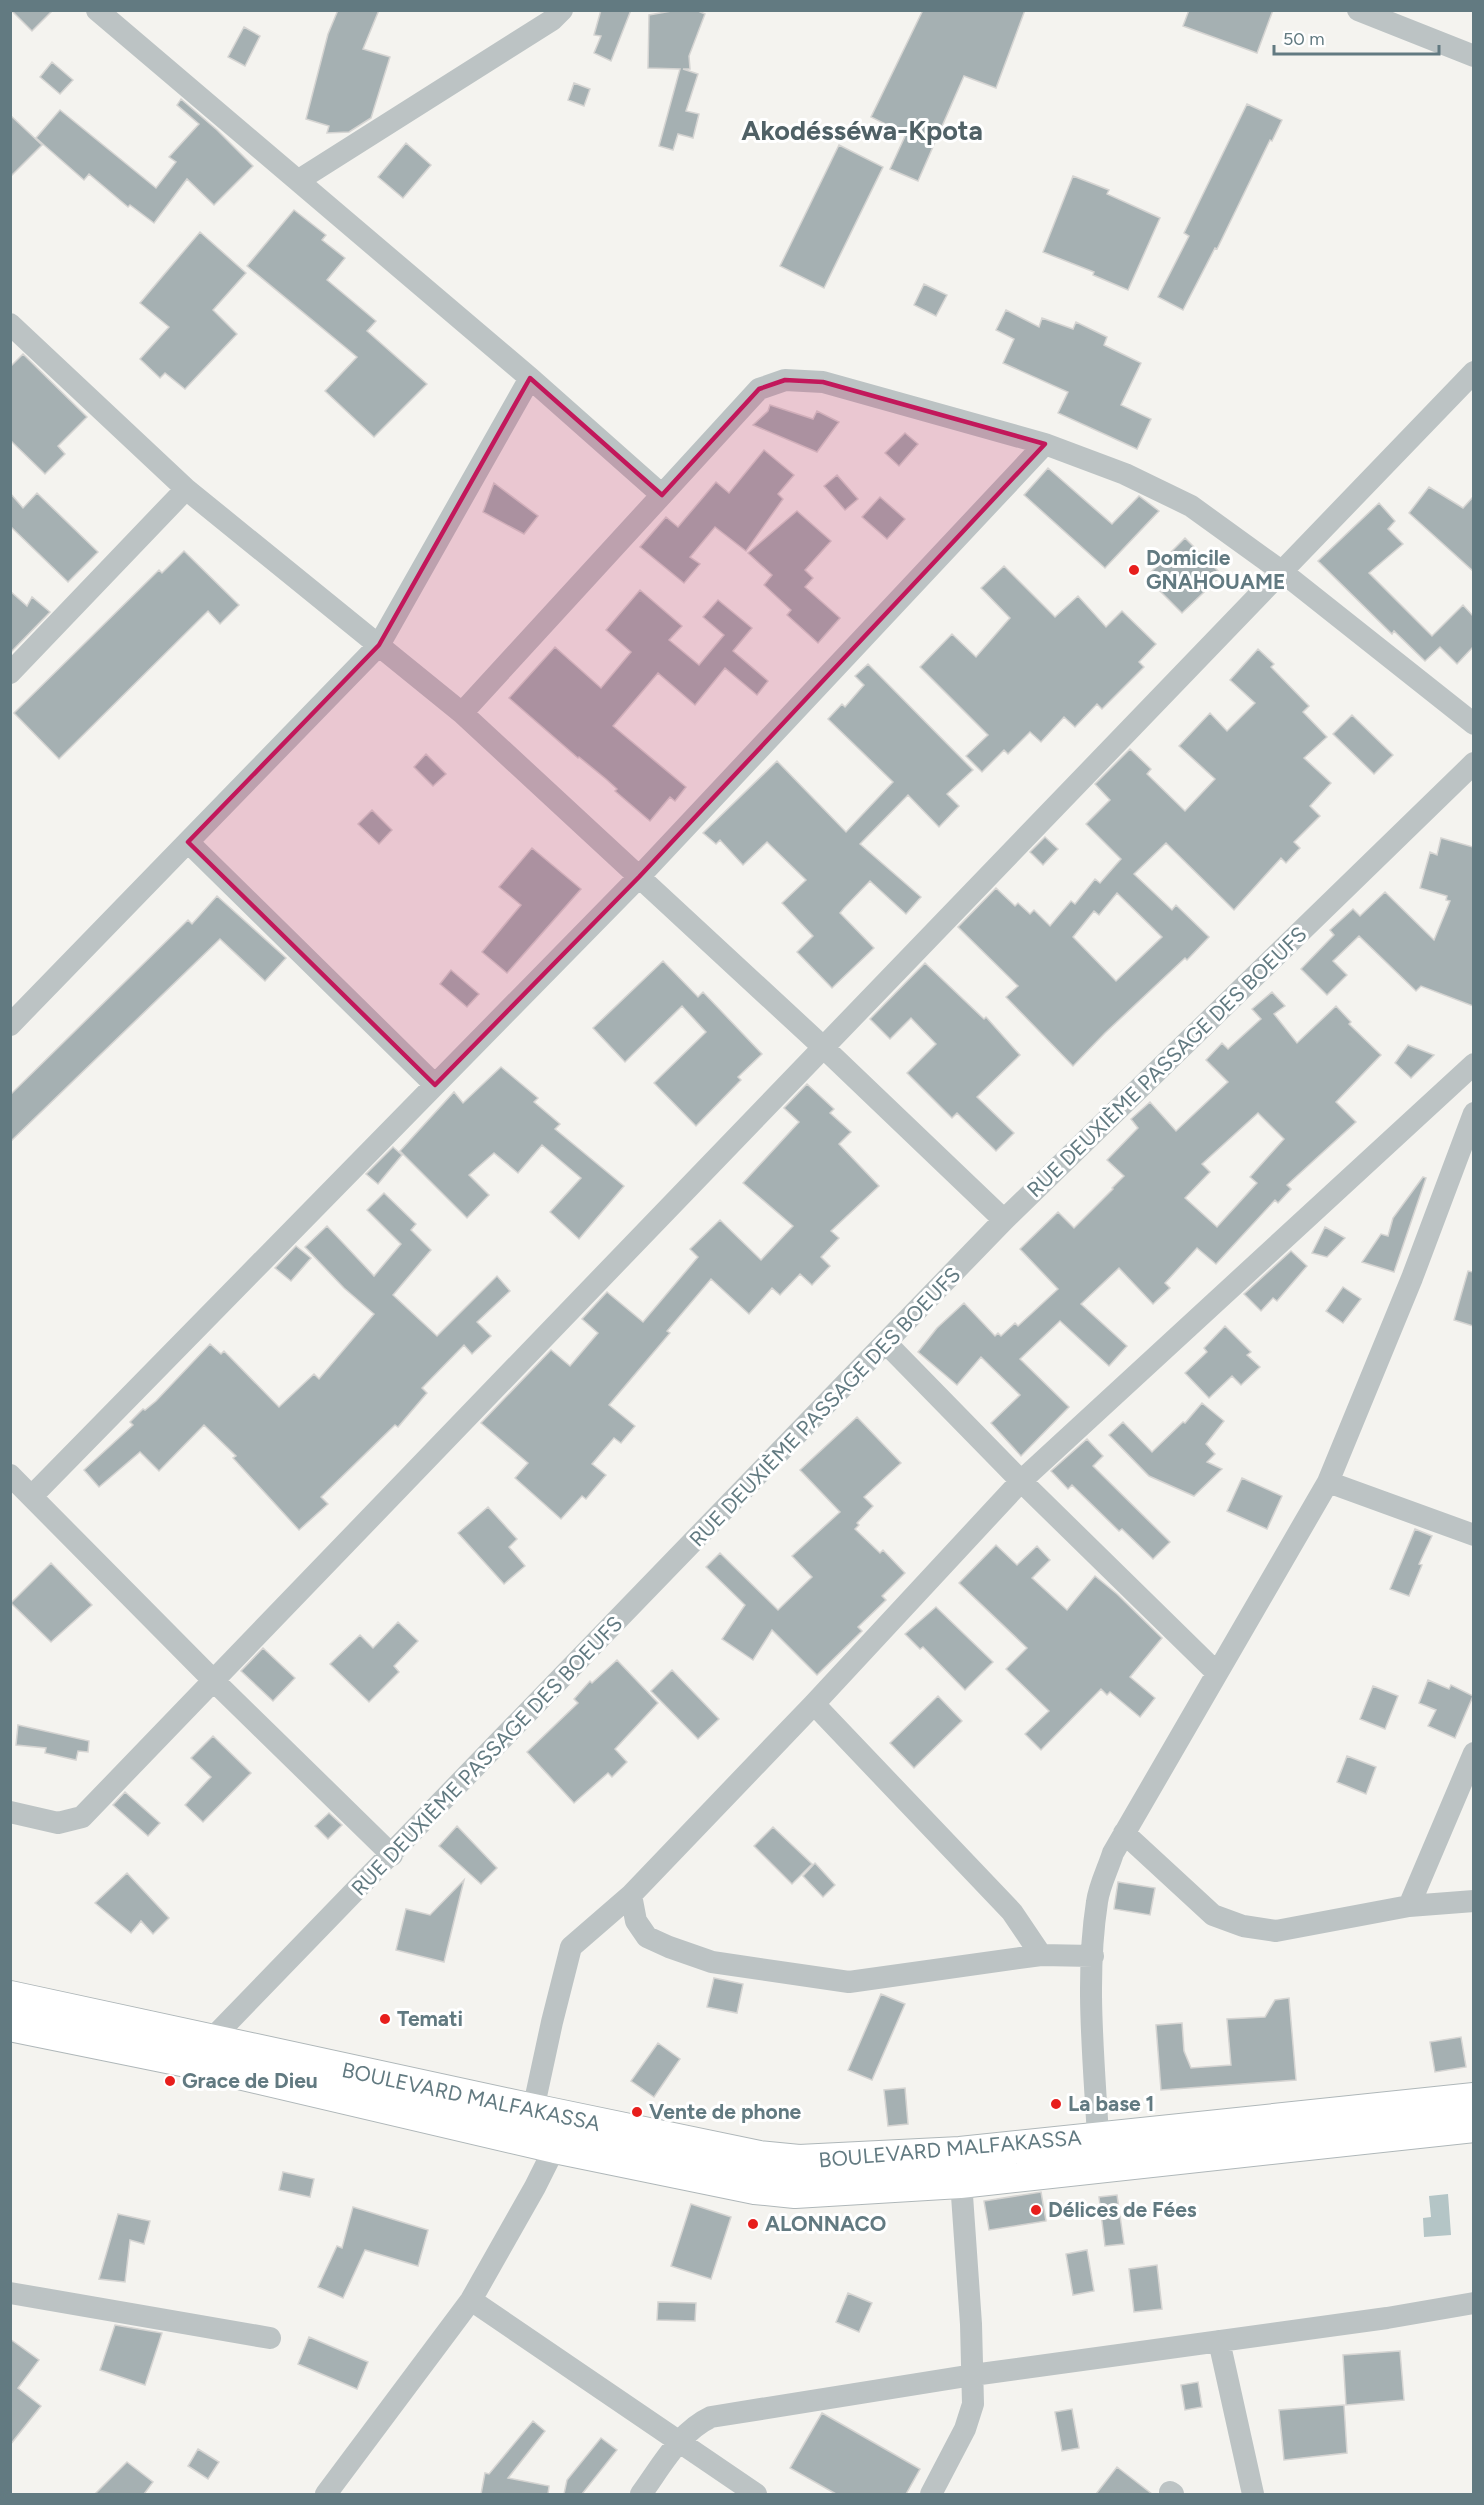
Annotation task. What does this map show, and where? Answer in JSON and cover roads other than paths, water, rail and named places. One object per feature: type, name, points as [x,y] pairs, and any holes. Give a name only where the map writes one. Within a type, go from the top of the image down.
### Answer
[{"type":"main road","name":"BOULEVARD MALFAKASSA","points":[[10,1997],[199,2051],[555,2146],[755,2188],[795,2192],[960,2167],[1098,2137],[1473,2099]]},
{"type":"main road","points":[[10,2025],[199,2051]]},
{"type":"main road","name":"BOULEVARD MALFAKASSA","points":[[199,2051],[533,2110],[769,2158],[799,2161],[960,2167],[1473,2126]]},
{"type":"street","points":[[97,10],[530,378],[662,495]]},
{"type":"street","points":[[298,180],[552,20],[562,10]]},
{"type":"street","points":[[1358,10],[1473,56]]},
{"type":"street","points":[[10,324],[186,489],[462,713],[823,1047],[1004,1220]]},
{"type":"street","points":[[10,1812],[58,1823],[82,1817],[1473,372]]},
{"type":"street","points":[[10,1025],[379,645],[530,378]]},
{"type":"street","points":[[462,713],[759,389],[785,380],[823,382],[1045,444],[1125,474],[1191,506],[1281,571],[1473,724]]},
{"type":"street","points":[[32,1496],[639,877],[1045,444]]},
{"type":"street","points":[[10,673],[186,489]]},
{"type":"street","name":"RUE DEUXIÈME PASSAGE DES BOEUFS","points":[[199,2051],[392,1855],[1004,1220],[1473,763]]},
{"type":"street","points":[[188,842],[435,1085]]},
{"type":"street","points":[[533,2110],[571,1947],[630,1894],[814,1704],[1021,1481],[1473,1064]]},
{"type":"street","points":[[1098,2137],[1092,2013],[1092,1956],[1097,1900],[1113,1853],[1328,1482],[1412,1278],[1473,1113]]},
{"type":"street","points":[[886,1343],[1021,1481],[1217,1673]]},
{"type":"street","points":[[10,1475],[213,1680],[392,1855]]},
{"type":"street","points":[[1328,1482],[1473,1535]]},
{"type":"street","points":[[814,1704],[1012,1912],[1041,1955]]},
{"type":"street","points":[[1409,1906],[1473,1753]]},
{"type":"street","points":[[1124,1833],[1213,1915],[1243,1926],[1276,1931],[1409,1906],[1473,1901]]},
{"type":"street","points":[[630,1894],[636,1921],[647,1937],[712,1962],[849,1982],[1041,1955],[1092,1956]]},
{"type":"street","points":[[1473,2099],[1473,2108]]},
{"type":"street","points":[[326,2494],[471,2300],[535,2187],[555,2146]]},
{"type":"street","points":[[931,2494],[965,2429],[973,2404],[960,2167]]},
{"type":"street","points":[[10,2292],[270,2338]]},
{"type":"street","points":[[471,2300],[756,2494]]},
{"type":"street","points":[[641,2494],[678,2442],[697,2423],[711,2417],[973,2375],[1387,2318],[1473,2303]]},
{"type":"street","points":[[1219,2341],[1253,2494]]},
{"type":"place","name":"Domicile GNAHOUAME","points":[[1134,570]]},
{"type":"place","name":"Temati","points":[[385,2019]]},
{"type":"place","name":"Grace de Dieu","points":[[170,2081]]},
{"type":"place","name":"La base 1","points":[[1056,2104]]},
{"type":"place","name":"Vente de phone","points":[[637,2112]]},
{"type":"place","name":"Délices de Fées","points":[[1036,2210]]},
{"type":"place","name":"ALONNACO","points":[[753,2224]]},
{"type":"district","name":"Akodésséwa-Kpota","points":[[862,131]]}]
